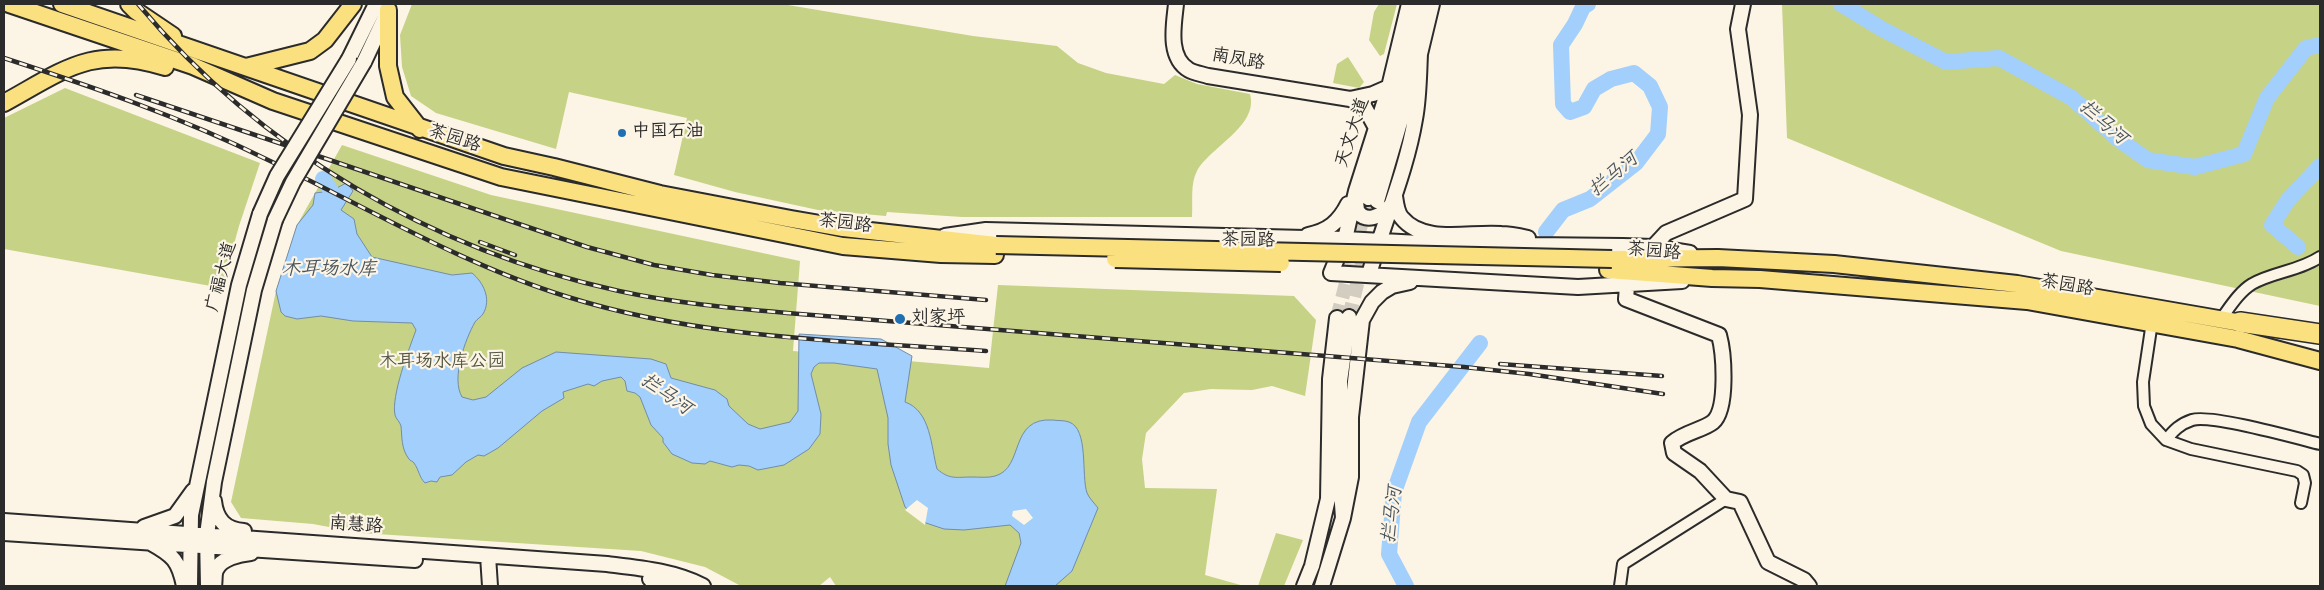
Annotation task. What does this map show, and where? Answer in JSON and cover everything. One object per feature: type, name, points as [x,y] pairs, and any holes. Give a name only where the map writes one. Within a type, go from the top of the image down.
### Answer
[{"type":"highway","points":[[2240,322],[2320,334]]},
{"type":"main road","name":"茶园路","points":[[9,4],[193,66],[273,101],[501,177],[834,245],[941,254],[996,250],[1610,264],[1718,258],[1834,264],[2016,284],[2240,322],[2320,342]]},
{"type":"main road","name":"茶园路","points":[[62,4],[504,156],[660,194],[843,228],[939,237],[996,250]]},
{"type":"main road","points":[[128,4],[136,12],[194,50]]},
{"type":"main road","points":[[246,67],[310,51],[325,40],[353,4]]},
{"type":"main road","name":"南凤路","points":[[1176,4],[1173,37],[1178,57],[1188,70],[1208,76],[1350,99]]},
{"type":"main road","name":"天文大道","points":[[1367,197],[1376,128],[1389,87],[1409,4]]},
{"type":"main road","name":"天文大道","points":[[1367,197],[1411,50],[1422,4]]},
{"type":"main road","name":"天文大道","points":[[1331,273],[1345,239],[1367,197],[1420,54],[1432,4]]},
{"type":"main road","points":[[1653,247],[1666,233],[1745,198],[1750,115],[1738,29],[1743,4]]},
{"type":"main road","points":[[385,6],[388,66],[395,97],[420,128]]},
{"type":"main road","name":"广福大道","points":[[190,586],[191,515],[238,285],[260,214],[277,176],[349,59],[385,6]]},
{"type":"main road","name":"广福大道","points":[[208,586],[206,540],[214,482],[254,290],[275,220],[292,182],[364,62],[385,6]]},
{"type":"main road","name":"天文大道","points":[[1369,275],[1378,241],[1395,196],[1416,119],[1420,54]]},
{"type":"main road","points":[[4,103],[76,63],[108,58],[132,58],[160,65],[273,101]]},
{"type":"main road","points":[[1350,99],[1373,94],[1389,87]]},
{"type":"main road","points":[[1350,99],[1364,106],[1376,128]]},
{"type":"main road","points":[[1367,197],[1357,209],[1361,214],[1379,217],[1387,211],[1395,196]]},
{"type":"main road","points":[[1395,196],[1400,218],[1423,232],[1436,234],[1501,234],[1577,245]]},
{"type":"main road","points":[[1284,239],[1314,234],[1328,228],[1367,197]]},
{"type":"main road","name":"茶园路","points":[[939,237],[986,230],[1284,239],[1345,239],[1438,244],[1653,247],[1718,258]]},
{"type":"main road","points":[[1434,279],[1419,272],[1415,264],[1415,258],[1418,251],[1438,244]]},
{"type":"main road","name":"茶园路","points":[[1610,264],[1712,278]]},
{"type":"main road","name":"茶园路","points":[[1331,273],[1578,287],[1626,286],[1712,278],[1760,278],[2027,301],[2238,339],[2320,361]]},
{"type":"main road","points":[[1304,586],[1312,566],[1328,499],[1330,379],[1349,318],[1392,286],[1434,279]]},
{"type":"main road","points":[[1626,286],[1626,299],[1719,335],[1723,351],[1722,407],[1714,422],[1681,436],[1672,443],[1674,452],[1700,471],[1726,499],[1740,502],[1768,562],[1804,580],[1808,586]]},
{"type":"main road","points":[[1322,586],[1343,518],[1340,476],[1340,381],[1349,318]]},
{"type":"main road","points":[[214,482],[214,502],[217,516],[229,528],[238,531],[276,534],[333,545]]},
{"type":"main road","points":[[136,530],[175,516],[197,484]]},
{"type":"main road","name":"南慧路","points":[[4,521],[136,530],[190,539],[333,545],[631,577],[677,586]]},
{"type":"main road","name":"南慧路","points":[[4,534],[148,541],[190,539]]},
{"type":"main road","name":"南慧路","points":[[206,540],[290,551],[649,569],[690,579],[703,586]]},
{"type":"main road","points":[[148,541],[174,558],[181,571],[184,586]]},
{"type":"main road","points":[[214,586],[216,570],[223,562],[240,554],[290,551]]},
{"type":"main road","points":[[488,561],[490,586]]},
{"type":"street","points":[[2221,319],[2241,293],[2253,284],[2309,264],[2320,257]]},
{"type":"street","points":[[2152,322],[2143,382],[2144,406],[2151,424],[2166,440],[2191,449],[2296,471],[2303,475],[2304,483],[2301,503]]},
{"type":"street","points":[[2166,440],[2177,426],[2194,419],[2220,420],[2320,444]]},
{"type":"street","points":[[1620,586],[1623,564],[1726,499]]},
{"type":"green space","points":[[412,4],[782,4],[973,36],[1057,46],[1078,63],[1106,73],[1164,84],[1175,75],[1197,84],[1250,94],[1251,106],[1241,126],[1203,162],[1197,171],[1193,187],[1192,217],[962,217],[887,212],[886,216],[818,210],[735,192],[674,175],[687,118],[569,92],[556,149],[436,113],[411,96],[402,67],[400,35]]},
{"type":"green space","points":[[1379,4],[1397,4],[1384,54],[1380,56],[1369,40],[1374,12]]},
{"type":"green space","points":[[1782,4],[2320,4],[2320,306],[2061,251],[1787,138]]},
{"type":"green space","points":[[1348,57],[1364,82],[1359,88],[1333,83],[1337,64]]},
{"type":"green space","points":[[65,88],[260,163],[239,226],[222,288],[4,249],[4,118]]},
{"type":"green space","name":"木耳场水库公园","points":[[342,145],[491,195],[800,261],[793,351],[989,368],[998,285],[1294,296],[1316,320],[1305,396],[1272,386],[1252,390],[1211,389],[1184,393],[1146,433],[1142,459],[1145,488],[1217,489],[1205,575],[1244,586],[836,586],[830,577],[819,586],[741,586],[705,567],[641,551],[361,533],[313,524],[241,518],[231,502],[276,291],[297,225]]},
{"type":"green space","points":[[1276,533],[1303,540],[1284,586],[1258,586]]},
{"type":"water","name":"木耳场水库","points":[[347,183],[353,191],[341,210],[354,219],[357,234],[372,257],[452,275],[472,273],[483,286],[487,303],[486,308],[471,330],[461,359],[458,380],[462,397],[473,400],[486,397],[522,368],[556,352],[651,359],[666,364],[671,378],[715,390],[727,399],[729,406],[748,424],[760,429],[790,422],[798,411],[799,334],[881,339],[912,356],[905,402],[914,407],[925,421],[937,469],[946,475],[957,477],[995,476],[1004,471],[1010,463],[1023,434],[1029,426],[1039,421],[1053,420],[1067,421],[1075,426],[1082,443],[1087,493],[1098,508],[1072,571],[1055,586],[1005,586],[1021,543],[1019,533],[1010,525],[964,530],[944,529],[926,523],[905,507],[891,465],[888,444],[888,418],[877,369],[834,363],[819,363],[814,367],[811,374],[821,414],[820,434],[809,449],[784,465],[758,470],[749,466],[739,465],[732,467],[710,461],[705,464],[692,463],[672,454],[663,442],[663,438],[651,425],[640,397],[635,393],[627,391],[625,381],[621,377],[602,381],[594,386],[588,384],[563,392],[564,398],[542,411],[498,448],[484,456],[478,455],[466,462],[452,475],[440,477],[437,482],[425,483],[414,463],[406,455],[402,442],[401,426],[395,415],[394,407],[405,360],[416,330],[412,323],[353,321],[321,316],[297,319],[285,316],[281,312],[276,291],[297,225],[313,205],[315,193],[331,191]]},
{"type":"pier","points":[[917,500],[928,508],[925,525],[905,510]]},
{"type":"pier","points":[[1026,509],[1033,518],[1024,525],[1012,516],[1013,511]]},
{"type":"waterway","name":"拦马河","points":[[1546,232],[1563,210],[1590,199],[1636,163],[1658,134],[1660,107],[1650,86],[1634,73],[1611,79],[1594,89],[1584,107],[1570,112],[1563,104],[1561,45],[1575,24],[1583,7],[1588,4]]},
{"type":"waterway","name":"拦马河","points":[[1841,4],[1882,29],[1946,62],[1999,58],[2072,98],[2118,139],[2148,160],[2195,167],[2244,154],[2267,98],[2306,48],[2320,45]]},
{"type":"waterway","name":"拦马河","points":[[2298,247],[2272,225],[2288,200],[2320,166]]},
{"type":"waterway","name":"拦马河","points":[[323,179],[331,191],[332,213]]},
{"type":"waterway","name":"拦马河","points":[[1406,586],[1389,554],[1394,492],[1419,422],[1480,343]]},
{"type":"tunnel","points":[[1337,318],[1368,198]]},
{"type":"tunnel","points":[[1349,317],[1367,243]]},
{"type":"railway","points":[[138,4],[186,57],[239,105],[295,149],[354,187],[417,221],[482,250],[550,273],[619,291],[682,302],[766,311],[1464,367],[1529,374],[1663,394]]},
{"type":"railway","points":[[4,58],[169,116],[266,159],[414,234],[528,284],[568,297],[670,322],[722,330],[828,341],[986,351]]},
{"type":"railway","points":[[136,95],[285,145]]},
{"type":"railway","points":[[309,153],[587,247],[654,265],[712,275],[780,283],[986,300]]},
{"type":"railway","points":[[480,242],[515,255]]},
{"type":"railway","points":[[1500,364],[1662,376]]},
{"type":"place","name":"中国石油","points":[[622,133]]},
{"type":"place","name":"刘家坪","points":[[900,319]]}]
